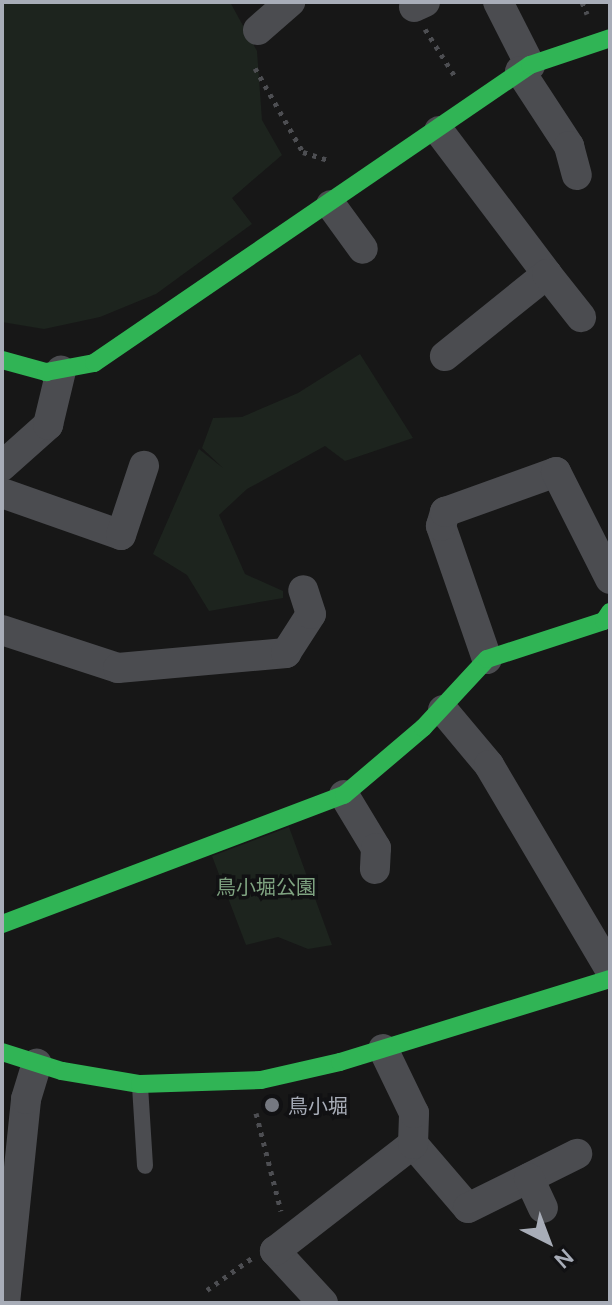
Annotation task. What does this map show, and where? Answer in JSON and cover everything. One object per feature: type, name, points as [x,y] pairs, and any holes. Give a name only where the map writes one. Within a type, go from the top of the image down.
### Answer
[{"type":"street","points":[[258,30],[290,2]]},
{"type":"street","points":[[498,2],[525,68],[569,146],[577,175]]},
{"type":"street","points":[[2,360],[61,371],[94,363],[331,205],[525,68],[610,38]]},
{"type":"street","points":[[439,131],[581,317]]},
{"type":"street","points":[[331,205],[363,249]]},
{"type":"street","points":[[445,356],[547,274]]},
{"type":"street","points":[[2,466],[48,425],[61,371]]},
{"type":"street","points":[[2,493],[121,535],[144,466]]},
{"type":"street","points":[[487,659],[441,526],[445,512],[556,472],[610,579]]},
{"type":"street","points":[[2,630],[118,668],[286,653],[311,614],[303,590]]},
{"type":"street","points":[[2,924],[344,795],[443,710],[487,659],[604,621],[610,612]]},
{"type":"street","points":[[443,710],[489,765],[610,970]]},
{"type":"street","points":[[344,795],[376,848],[375,869]]},
{"type":"street","points":[[2,1052],[37,1064],[140,1084],[261,1080],[383,1049],[610,979]]},
{"type":"street","points":[[383,1049],[414,1113],[413,1144],[468,1208],[577,1154]]},
{"type":"street","points":[[5,1303],[26,1099],[37,1064]]},
{"type":"street","points":[[323,1303],[284,1244],[413,1144]]},
{"type":"street","points":[[529,1178],[543,1208]]},
{"type":"lane","points":[[140,1084],[145,1166]]},
{"type":"path","points":[[419,5],[441,58],[476,104]]},
{"type":"path","points":[[255,68],[303,152],[328,158],[335,166]]},
{"type":"path","points":[[207,1290],[261,1251],[284,1244],[253,1100]]},
{"type":"green space","points":[[2,2],[230,2],[257,51],[262,120],[282,155],[232,198],[252,224],[156,294],[100,317],[44,329],[2,322]]},
{"type":"green space","points":[[360,354],[413,438],[345,461],[325,446],[247,489],[219,515],[245,574],[283,591],[283,598],[209,611],[187,575],[153,554],[199,449],[223,468],[202,448],[213,418],[242,417],[298,393]]},
{"type":"green space","name":"鳥小堀公園","points":[[289,827],[332,945],[308,949],[278,937],[246,945],[212,856]]},
{"type":"traffic: fast","points":[[2,360],[46,372],[94,363],[530,65],[610,38]]},
{"type":"traffic: fast","points":[[2,924],[344,795],[423,728],[487,659],[604,621],[610,612]]},
{"type":"traffic: fast","points":[[2,1052],[62,1071],[140,1084],[261,1080],[340,1062],[610,979]]},
{"type":"place","name":"鳥小堀","points":[[272,1105]]}]
